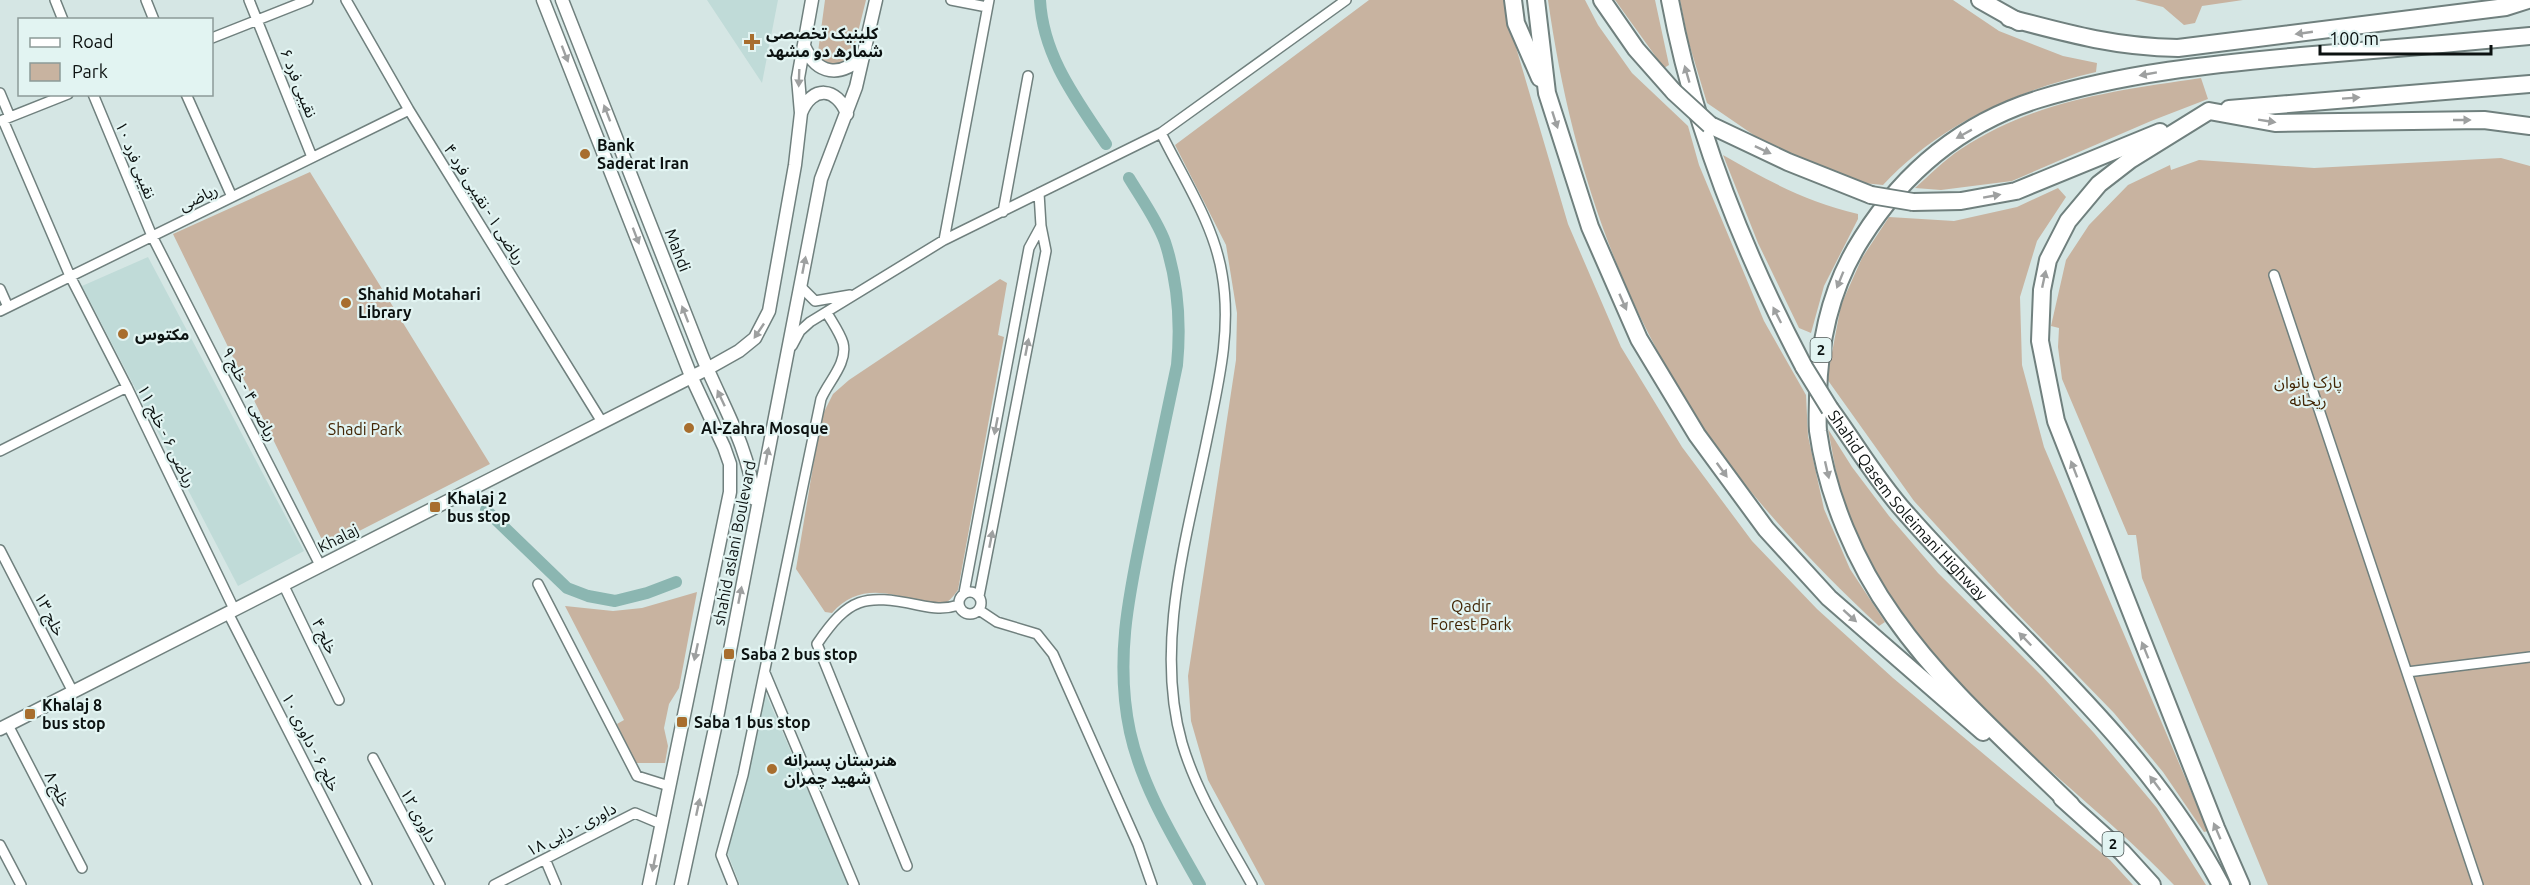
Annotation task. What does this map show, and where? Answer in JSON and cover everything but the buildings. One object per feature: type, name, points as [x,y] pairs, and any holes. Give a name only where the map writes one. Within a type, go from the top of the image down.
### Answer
[{"type":"highway","points":[[1513,0],[1516,23],[1547,93],[1590,227],[1639,339],[1697,435],[1766,529],[1829,598],[1902,664],[2071,806]]},
{"type":"highway","points":[[1536,0],[1547,93]]},
{"type":"highway","points":[[1602,0],[1636,49],[1674,92],[1710,125],[1788,162],[1871,195],[1913,202],[1961,201],[2016,191],[2209,111],[2525,85]]},
{"type":"highway","name":"Shahid Qasem Soleimani Highway","points":[[1670,0],[1678,42],[1708,150],[1769,300],[1804,367],[1830,409],[1904,511],[2100,715],[2154,780],[2203,851],[2221,885]]},
{"type":"highway","points":[[1980,0],[2009,18],[2073,45],[2132,57],[2227,63],[2524,37]]},
{"type":"highway","points":[[2467,12],[2496,0]]},
{"type":"highway","points":[[2009,18],[2101,42],[2144,48],[2178,48],[2506,7],[2528,0]]},
{"type":"highway","name":"2","points":[[2152,885],[2122,852],[2071,806],[1944,679],[1893,617],[1863,564],[1834,501],[1818,430],[1819,359],[1830,305],[1849,258],[1882,207],[1915,170],[1950,141],[1993,118],[2037,100],[2091,85],[2227,63]]},
{"type":"highway","points":[[2241,885],[2216,828],[2056,421],[2040,341],[2042,290],[2048,260],[2068,221],[2099,184],[2130,160],[2209,111],[2275,123],[2484,120],[2530,126]]},
{"type":"main road","name":"Mahdi","points":[[543,0],[691,376],[724,447],[730,464],[730,492]]},
{"type":"main road","name":"Mahdi","points":[[562,0],[707,369],[740,440],[752,479],[756,514]]},
{"type":"main road","points":[[707,369],[739,351],[755,338],[770,311],[795,165],[801,113],[798,78],[812,0]]},
{"type":"main road","name":"shahid aslani Boulevard","points":[[681,885],[715,728],[822,179],[856,87],[876,0]]},
{"type":"main road","points":[[803,45],[810,59],[822,68],[837,71],[851,67],[862,56]]},
{"type":"main road","points":[[801,113],[806,101],[817,93],[831,93],[842,101],[847,114]]},
{"type":"main road","name":"Khalaj","points":[[4,727],[707,369]]},
{"type":"main road","name":"shahid aslani Boulevard","points":[[649,885],[730,492]]},
{"type":"street","points":[[55,0],[62,18]]},
{"type":"street","points":[[146,0],[153,18]]},
{"type":"street","name":"نقیبی فرد ۶","points":[[249,0],[312,158]]},
{"type":"street","points":[[213,38],[308,0]]},
{"type":"street","name":"ریاضی ۱ - نقیبی فرد ۴","points":[[346,0],[409,110],[602,422]]},
{"type":"street","points":[[944,240],[988,4],[951,0]]},
{"type":"street","points":[[788,353],[800,331],[852,294],[944,240],[1161,133],[1346,0]]},
{"type":"street","points":[[1003,212],[1028,76]]},
{"type":"street","name":"ریاضی ۶ - خلج ۱۱","points":[[0,93],[4,120],[70,276],[127,387],[231,611]]},
{"type":"street","points":[[4,120],[63,96]]},
{"type":"street","name":"نقیبی فرد ۱۰","points":[[94,96],[152,236]]},
{"type":"street","points":[[187,96],[232,197]]},
{"type":"street","name":"ریاضی","points":[[4,309],[409,110]]},
{"type":"street","points":[[1161,133],[1213,242],[1222,274],[1226,345],[1179,578],[1173,634],[1172,692],[1182,744],[1206,802],[1252,885]]},
{"type":"street","points":[[958,605],[967,614],[974,614],[979,610],[981,603],[979,596],[1046,251],[1041,226],[1040,193]]},
{"type":"street","points":[[958,605],[964,593],[1029,248],[1041,226]]},
{"type":"street","name":"ریاضی ۴ - خلج ۹","points":[[152,236],[320,565]]},
{"type":"street","points":[[2274,275],[2478,885]]},
{"type":"street","points":[[1024,278],[1040,280]]},
{"type":"street","points":[[800,286],[815,301],[852,294]]},
{"type":"street","points":[[0,290],[4,309]]},
{"type":"street","points":[[733,885],[721,855],[765,673],[820,399],[828,383],[839,369],[843,356],[843,343],[827,313]]},
{"type":"street","points":[[1017,319],[1032,322]]},
{"type":"street","points":[[0,451],[127,387]]},
{"type":"street","points":[[1001,398],[1017,401]]},
{"type":"street","points":[[981,503],[997,506]]},
{"type":"street","name":"خلج ۱۳","points":[[0,550],[73,692]]},
{"type":"street","name":"خلج ۴","points":[[283,584],[339,700]]},
{"type":"street","points":[[538,584],[637,776],[669,786]]},
{"type":"street","points":[[964,593],[974,592],[979,596]]},
{"type":"street","points":[[907,866],[817,644],[835,618],[860,601],[889,599],[945,610],[958,605]]},
{"type":"street","points":[[979,610],[997,622],[1037,634],[1053,654],[1138,845],[1152,885]]},
{"type":"street","name":"خلج ۶ - داوری ۱۰","points":[[231,611],[367,885]]},
{"type":"street","points":[[2407,672],[2530,657]]},
{"type":"street","points":[[765,673],[854,885]]},
{"type":"street","name":"خلج ۸","points":[[4,727],[82,868]]},
{"type":"street","name":"داوری ۱۲","points":[[372,758],[440,885]]},
{"type":"street","name":"داوری - دایی ۱۸","points":[[494,885],[635,813],[661,824]]},
{"type":"street","points":[[0,845],[21,885]]},
{"type":"street","points":[[545,859],[556,885]]},
{"type":"shaded area","name":"کلینیک تخصصی شمار‌ه دو مشهد","points":[[707,0],[778,0],[762,83]]},
{"type":"shaded area","points":[[148,257],[304,551],[238,586],[82,286]]},
{"type":"shaded area","name":"هنرستان پسرانه شهید چمران","points":[[762,685],[849,885],[740,885],[728,854]]},
{"type":"green space","points":[[825,0],[866,0],[852,56],[845,64],[836,67],[824,63],[818,52]]},
{"type":"green space","name":"Qadir Forest Park","points":[[1369,0],[1507,0],[1510,27],[1568,224],[1621,347],[1682,447],[1752,541],[1817,609],[1893,678],[2110,860],[2133,885],[1265,885],[1208,780],[1191,721],[1188,676],[1236,360],[1237,313],[1226,245],[1175,145]]},
{"type":"green space","points":[[1548,0],[1585,0],[1598,25],[1632,73],[1688,126],[1699,165],[1764,321],[1806,395],[1808,436],[1824,509],[1850,569],[1885,622],[1879,626],[1809,557],[1744,483],[1700,425],[1650,336],[1628,290],[1592,196],[1566,99]]},
{"type":"green space","points":[[1615,0],[1655,0],[1669,65],[1664,68]]},
{"type":"green space","points":[[1680,0],[1953,0],[1999,31],[2063,56],[2097,63],[2096,72],[2037,89],[1980,113],[1929,144],[1883,185],[1863,183],[1807,164],[1761,140],[1707,103],[1688,40]]},
{"type":"green space","points":[[2135,0],[2243,0],[2202,6],[2195,23],[2184,25],[2163,7]]},
{"type":"green space","points":[[2201,78],[2208,99],[2012,181],[1941,190],[1915,188],[1961,149],[1989,132],[2018,119],[2047,108],[2107,93]]},
{"type":"green space","points":[[1723,155],[1788,190],[1858,214],[1858,219],[1824,286],[1811,333],[1799,328],[1758,243]]},
{"type":"green space","name":"پارک بانوان ریحانه","points":[[2501,158],[2530,166],[2530,885],[2268,885],[2142,578],[2136,535],[2128,535],[2062,379],[2058,347],[2059,328],[2051,326],[2066,260],[2089,225],[2128,185],[2170,165],[2171,170],[2199,160],[2314,168]]},
{"type":"green space","name":"Shadi Park","points":[[310,172],[490,464],[326,548],[173,234]]},
{"type":"green space","points":[[2058,188],[2066,197],[2037,241],[2020,297],[2022,365],[2044,447],[2208,831],[2204,832],[2163,772],[2114,713],[2009,605],[1914,501],[1827,379],[1841,305],[1862,258],[1889,217],[1954,221],[2017,207]]},
{"type":"green space","points":[[1000,279],[1007,283],[998,335],[1004,337],[958,590],[940,605],[926,604],[890,594],[870,593],[850,599],[832,613],[825,612],[796,569],[821,418],[833,394],[849,380]]},
{"type":"green space","points":[[1828,429],[1852,467],[1889,516],[1938,573],[2042,676],[2157,808],[2206,885],[2174,885],[2000,725],[1958,683],[1920,639],[1886,591],[1847,513],[1839,487]]},
{"type":"green space","points":[[697,592],[679,688],[669,704],[664,728],[668,746],[665,763],[635,763],[617,724],[624,720],[565,606],[613,611],[642,608]]},
{"type":"waterway","points":[[1040,0],[1042,20],[1054,58],[1073,93],[1106,144]]},
{"type":"waterway","points":[[1129,178],[1165,242],[1176,288],[1179,334],[1177,365],[1129,597],[1124,650],[1125,704],[1135,752],[1150,792],[1200,885]]},
{"type":"waterway","points":[[486,510],[567,588],[588,596],[615,601],[647,593],[676,582]]},
{"type":"place","name":"کلینیک تخصصی شمار‌ه دو مشهد","points":[[752,42]]},
{"type":"place","name":"Bank Saderat Iran","points":[[585,154]]},
{"type":"place","name":"Shahid Motahari Library","points":[[346,303]]},
{"type":"place","name":"مکتوس","points":[[123,334]]},
{"type":"place","name":"Al-Zahra Mosque","points":[[689,428]]},
{"type":"place","name":"Khalaj 2 bus stop","points":[[435,507]]},
{"type":"place","name":"Saba 2 bus stop","points":[[729,654]]},
{"type":"place","name":"Khalaj 8 bus stop","points":[[30,714]]},
{"type":"place","name":"Saba 1 bus stop","points":[[682,722]]},
{"type":"place","name":"هنرستان پسرانه شهید چمران","points":[[772,769]]}]
